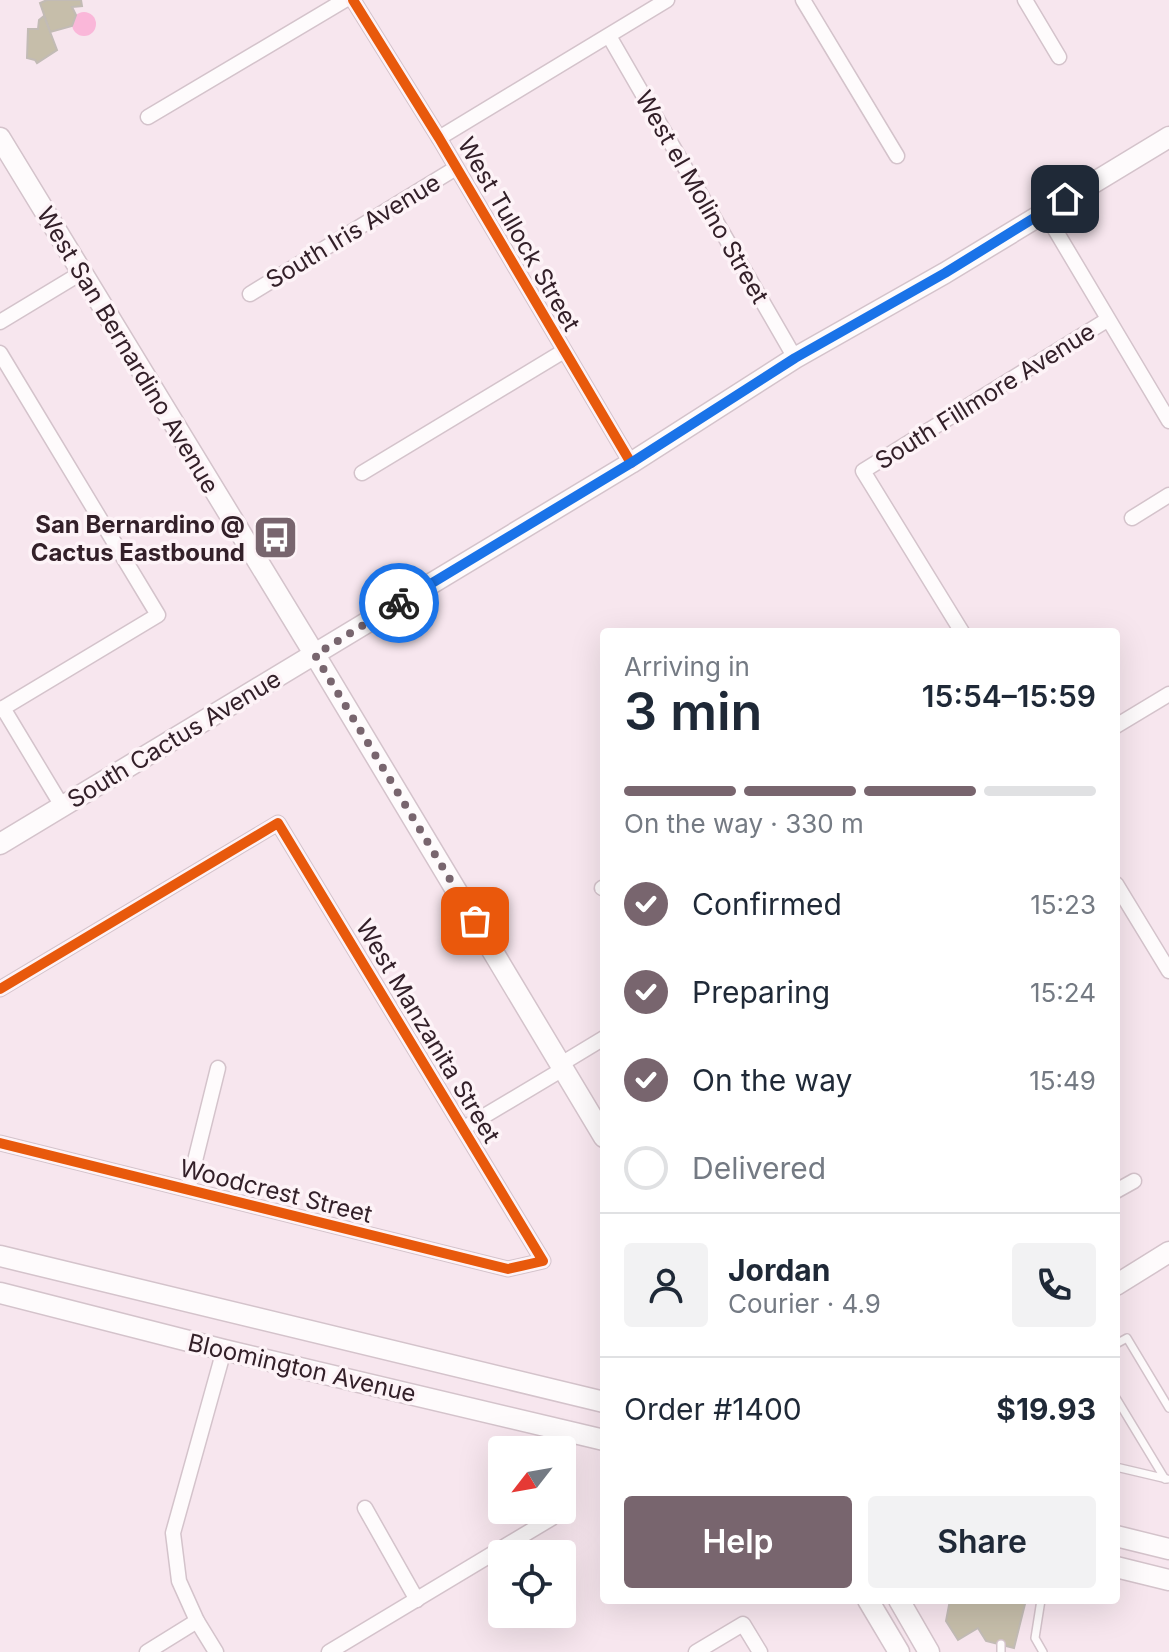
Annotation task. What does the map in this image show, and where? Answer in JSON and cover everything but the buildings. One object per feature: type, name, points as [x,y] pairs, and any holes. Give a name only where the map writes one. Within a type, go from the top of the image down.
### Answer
[{"type":"main road","name":"South Cactus Avenue","points":[[0,844],[631,463],[795,358],[945,273],[1169,137]]},
{"type":"main road","name":"West San Bernardino Avenue","points":[[0,138],[600,1130]]},
{"type":"main road","points":[[1120,1283],[1169,1252]]},
{"type":"main road","name":"Bloomington Avenue","points":[[0,1256],[600,1401]]},
{"type":"main road","name":"Bloomington Avenue","points":[[0,1293],[224,1350],[600,1439]]},
{"type":"main road","points":[[1120,1537],[1169,1549]]},
{"type":"main road","points":[[1120,1568],[1169,1580]]},
{"type":"main road","points":[[870,1604],[899,1652]]},
{"type":"main road","points":[[901,1604],[929,1652]]},
{"type":"street","points":[[148,117],[345,0]]},
{"type":"street","name":"West Tullock Street","points":[[353,0],[439,138],[631,463]]},
{"type":"street","name":"South Iris Avenue","points":[[439,138],[667,0]]},
{"type":"street","points":[[803,0],[897,156]]},
{"type":"street","points":[[1025,0],[1059,57]]},
{"type":"street","name":"West el Molino Street","points":[[609,36],[795,358]]},
{"type":"street","name":"South Iris Avenue","points":[[250,294],[456,168]]},
{"type":"street","points":[[1044,211],[1169,421]]},
{"type":"street","points":[[0,322],[81,273]]},
{"type":"street","name":"South Fillmore Avenue","points":[[960,628],[863,471],[1107,320]]},
{"type":"street","points":[[362,473],[564,351]]},
{"type":"street","points":[[0,353],[158,615],[2,709],[62,806]]},
{"type":"street","points":[[1132,518],[1169,495]]},
{"type":"street","points":[[1120,724],[1169,694]]},
{"type":"street","name":"West Manzanita Street","points":[[0,989],[278,823],[543,1261]]},
{"type":"street","points":[[1120,891],[1169,971]]},
{"type":"street","points":[[464,1128],[600,1041]]},
{"type":"street","points":[[188,1189],[218,1068]]},
{"type":"street","name":"Woodcrest Street","points":[[0,1143],[508,1269],[543,1261]]},
{"type":"street","points":[[1120,1189],[1134,1181]]},
{"type":"street","points":[[216,1652],[197,1621],[179,1581],[173,1533],[224,1350]]},
{"type":"street","points":[[365,1508],[417,1600]]},
{"type":"street","points":[[329,1652],[542,1524]]},
{"type":"street","points":[[147,1652],[197,1621]]},
{"type":"street","points":[[696,1652],[743,1624],[760,1652]]},
{"type":"lane","points":[[1120,1342],[1127,1338],[1169,1408]]},
{"type":"lane","points":[[1120,1404],[1167,1479]]},
{"type":"lane","points":[[1120,1468],[1167,1479]]},
{"type":"lane","points":[[1040,1604],[1035,1638],[1043,1652]]},
{"type":"shaded area","points":[[84,12],[92,16],[96,24],[92,32],[84,36],[76,32],[72,24],[76,16]]},
{"type":"cycle path","points":[[353,0],[439,138],[631,463]]},
{"type":"cycle path","points":[[0,989],[278,823],[543,1261],[508,1269],[0,1143]]},
{"type":"way so far","points":[[399,603],[315,655],[475,921]]},
{"type":"place","name":"San Bernardino @ Cactus Eastbound","points":[[276,538]]},
{"type":"route","points":[[399,603],[631,463],[795,358],[945,273],[1065,199]]}]
